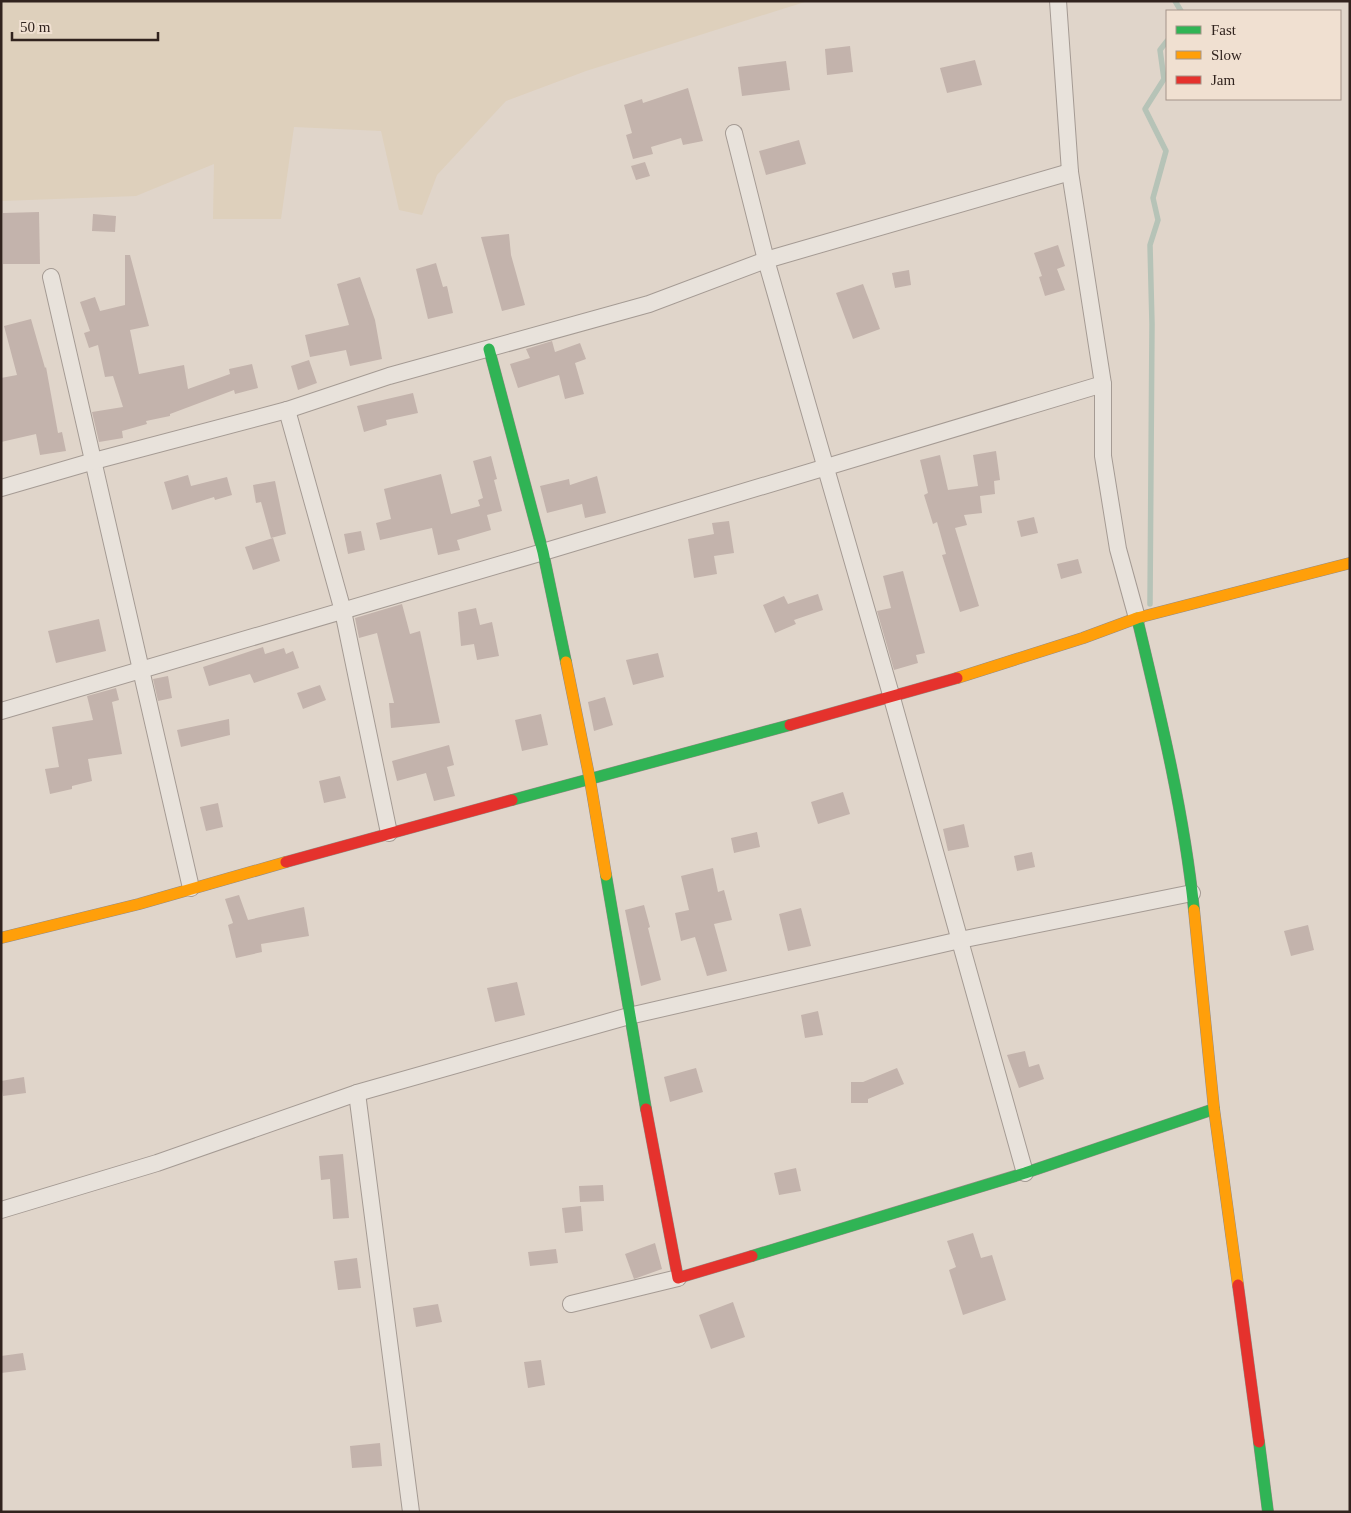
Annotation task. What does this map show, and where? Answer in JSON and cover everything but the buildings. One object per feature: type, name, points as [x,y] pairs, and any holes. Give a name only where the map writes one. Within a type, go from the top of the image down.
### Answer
[{"type":"street","points":[[1058,1],[1070,172],[1103,384],[1103,456],[1118,549],[1138,618],[1159,710],[1192,893],[1214,1109],[1268,1512]]},
{"type":"street","points":[[734,133],[766,260],[892,698],[1025,1173]]},
{"type":"street","points":[[1,488],[94,461],[287,410],[389,376],[648,304],[766,260],[1070,172]]},
{"type":"street","points":[[50,277],[191,888]]},
{"type":"street","points":[[489,349],[543,552],[590,780],[629,1016],[678,1278]]},
{"type":"street","points":[[1,711],[343,612],[1103,384]]},
{"type":"street","points":[[287,410],[343,612],[389,833]]},
{"type":"street","points":[[1,938],[139,904],[389,833],[892,698],[1083,638],[1138,618],[1350,563]]},
{"type":"street","points":[[1,1210],[157,1163],[357,1093],[629,1016],[960,940],[1192,893]]},
{"type":"street","points":[[357,1093],[412,1512]]},
{"type":"street","points":[[571,1304],[678,1278],[1025,1173],[1214,1109]]},
{"type":"shaded area","points":[[1,1],[808,1],[586,71],[506,101],[437,175],[422,215],[399,210],[381,131],[294,127],[281,219],[213,219],[214,164],[136,196],[1,201]]},
{"type":"waterway","points":[[1175,1],[1180,10]]},
{"type":"waterway","points":[[1150,604],[1152,324],[1150,245],[1158,220],[1153,198],[1166,151],[1145,109],[1164,79],[1160,50],[1166,42]]},
{"type":"traffic: fast","points":[[489,349],[543,552],[566,662]]},
{"type":"traffic: fast","points":[[1137,618],[1178,800],[1194,910]]},
{"type":"traffic: fast","points":[[512,800],[790,725]]},
{"type":"traffic: fast","points":[[606,875],[646,1109]]},
{"type":"traffic: fast","points":[[752,1256],[1025,1173],[1214,1109]]},
{"type":"traffic: fast","points":[[1259,1442],[1268,1512]]},
{"type":"traffic: slow","points":[[957,678],[1083,638],[1137,618],[1350,563]]},
{"type":"traffic: slow","points":[[566,662],[590,780],[606,875]]},
{"type":"traffic: slow","points":[[1,938],[139,904],[286,862]]},
{"type":"traffic: slow","points":[[1194,910],[1214,1109],[1238,1285]]},
{"type":"traffic: jam","points":[[790,725],[957,678]]},
{"type":"traffic: jam","points":[[286,862],[512,800]]},
{"type":"traffic: jam","points":[[646,1109],[678,1278],[752,1256]]},
{"type":"traffic: jam","points":[[1238,1285],[1259,1442]]}]
